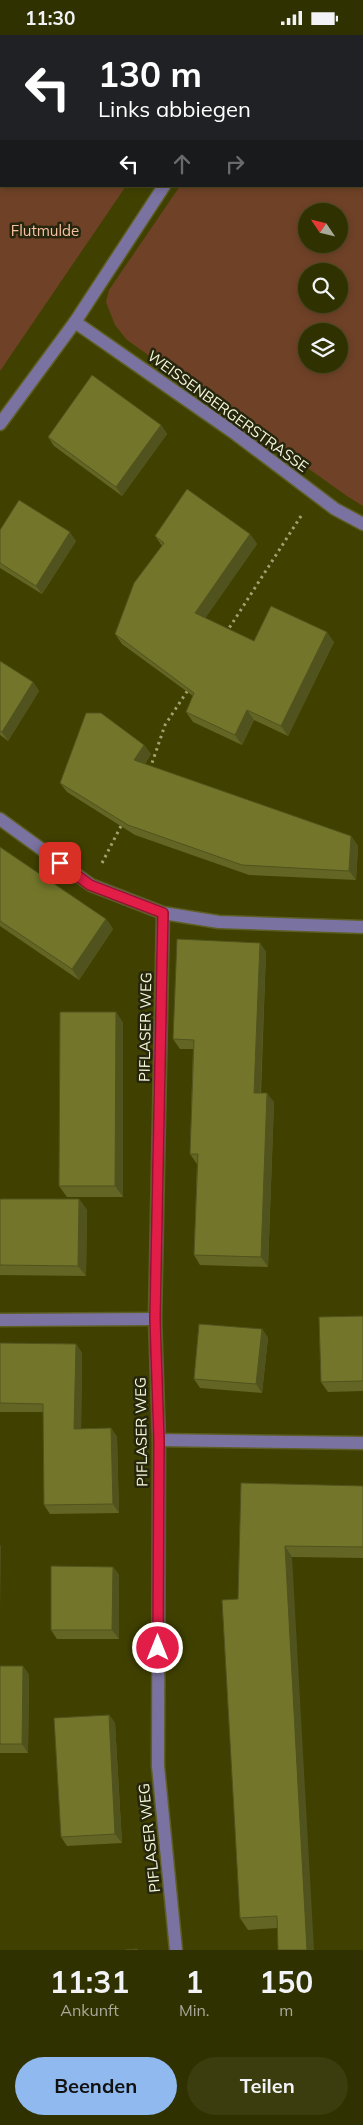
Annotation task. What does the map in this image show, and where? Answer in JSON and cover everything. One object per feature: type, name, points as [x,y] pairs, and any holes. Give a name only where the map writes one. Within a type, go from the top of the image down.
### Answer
[{"type":"street","points":[[0,424],[75,322],[163,187]]},
{"type":"street","name":"WEISSENBERGERSTRASSE","points":[[75,322],[233,432],[335,509],[363,524]]},
{"type":"street","points":[[0,819],[90,885],[163,913],[219,922],[363,927]]},
{"type":"street","name":"PIFLASER WEG","points":[[163,913],[155,1319],[159,1440],[158,1766],[176,1950]]},
{"type":"street","points":[[0,1320],[155,1319]]},
{"type":"street","points":[[159,1440],[363,1443]]},
{"type":"path","points":[[223,637],[315,494]]},
{"type":"path","points":[[146,777],[155,761],[165,725],[192,684]]},
{"type":"path","points":[[90,885],[125,819]]},
{"type":"green space","name":"Flutmulde","points":[[0,187],[125,187],[0,371]]},
{"type":"green space","points":[[179,187],[363,187],[363,506],[127,340],[115,325],[106,302],[109,290]]},
{"type":"building","points":[[92,375],[161,425],[116,487],[48,437]]},
{"type":"building","points":[[187,489],[250,534],[195,613],[254,641],[271,606],[327,632],[281,726],[247,710],[235,735],[186,712],[194,693],[115,634],[134,583],[164,543],[155,536]]},
{"type":"building","points":[[19,500],[70,532],[36,586],[0,563],[0,530]]},
{"type":"building","points":[[0,661],[33,682],[2,732],[0,731]]},
{"type":"building","points":[[86,713],[101,713],[144,745],[134,760],[351,836],[349,871],[242,865],[128,825],[60,783]]},
{"type":"building","points":[[0,847],[106,919],[72,969],[0,921]]},
{"type":"building","points":[[177,939],[260,943],[254,1093],[267,1093],[261,1257],[194,1255],[198,1154],[190,1154],[194,1040],[173,1039]]},
{"type":"building","points":[[60,1012],[116,1012],[115,1186],[59,1186]]},
{"type":"building","points":[[0,1199],[79,1199],[78,1266],[0,1265]]},
{"type":"building","points":[[363,1316],[363,1381],[321,1382],[319,1317]]},
{"type":"building","points":[[199,1324],[262,1329],[256,1384],[194,1379]]},
{"type":"building","points":[[0,1343],[76,1344],[74,1429],[111,1428],[113,1504],[44,1505],[43,1404],[0,1403]]},
{"type":"building","points":[[241,1483],[363,1486],[363,1547],[285,1546],[307,1950],[278,1950],[277,1916],[240,1918],[222,1600],[238,1599]]},
{"type":"building","points":[[51,1566],[113,1567],[112,1630],[51,1630]]},
{"type":"building","points":[[0,1666],[23,1666],[22,1744],[0,1744]]},
{"type":"building","points":[[109,1715],[115,1834],[61,1837],[54,1718]]},
{"type":"route","points":[[60,863],[90,885],[163,913],[155,1319],[159,1440],[158,1648]]}]
